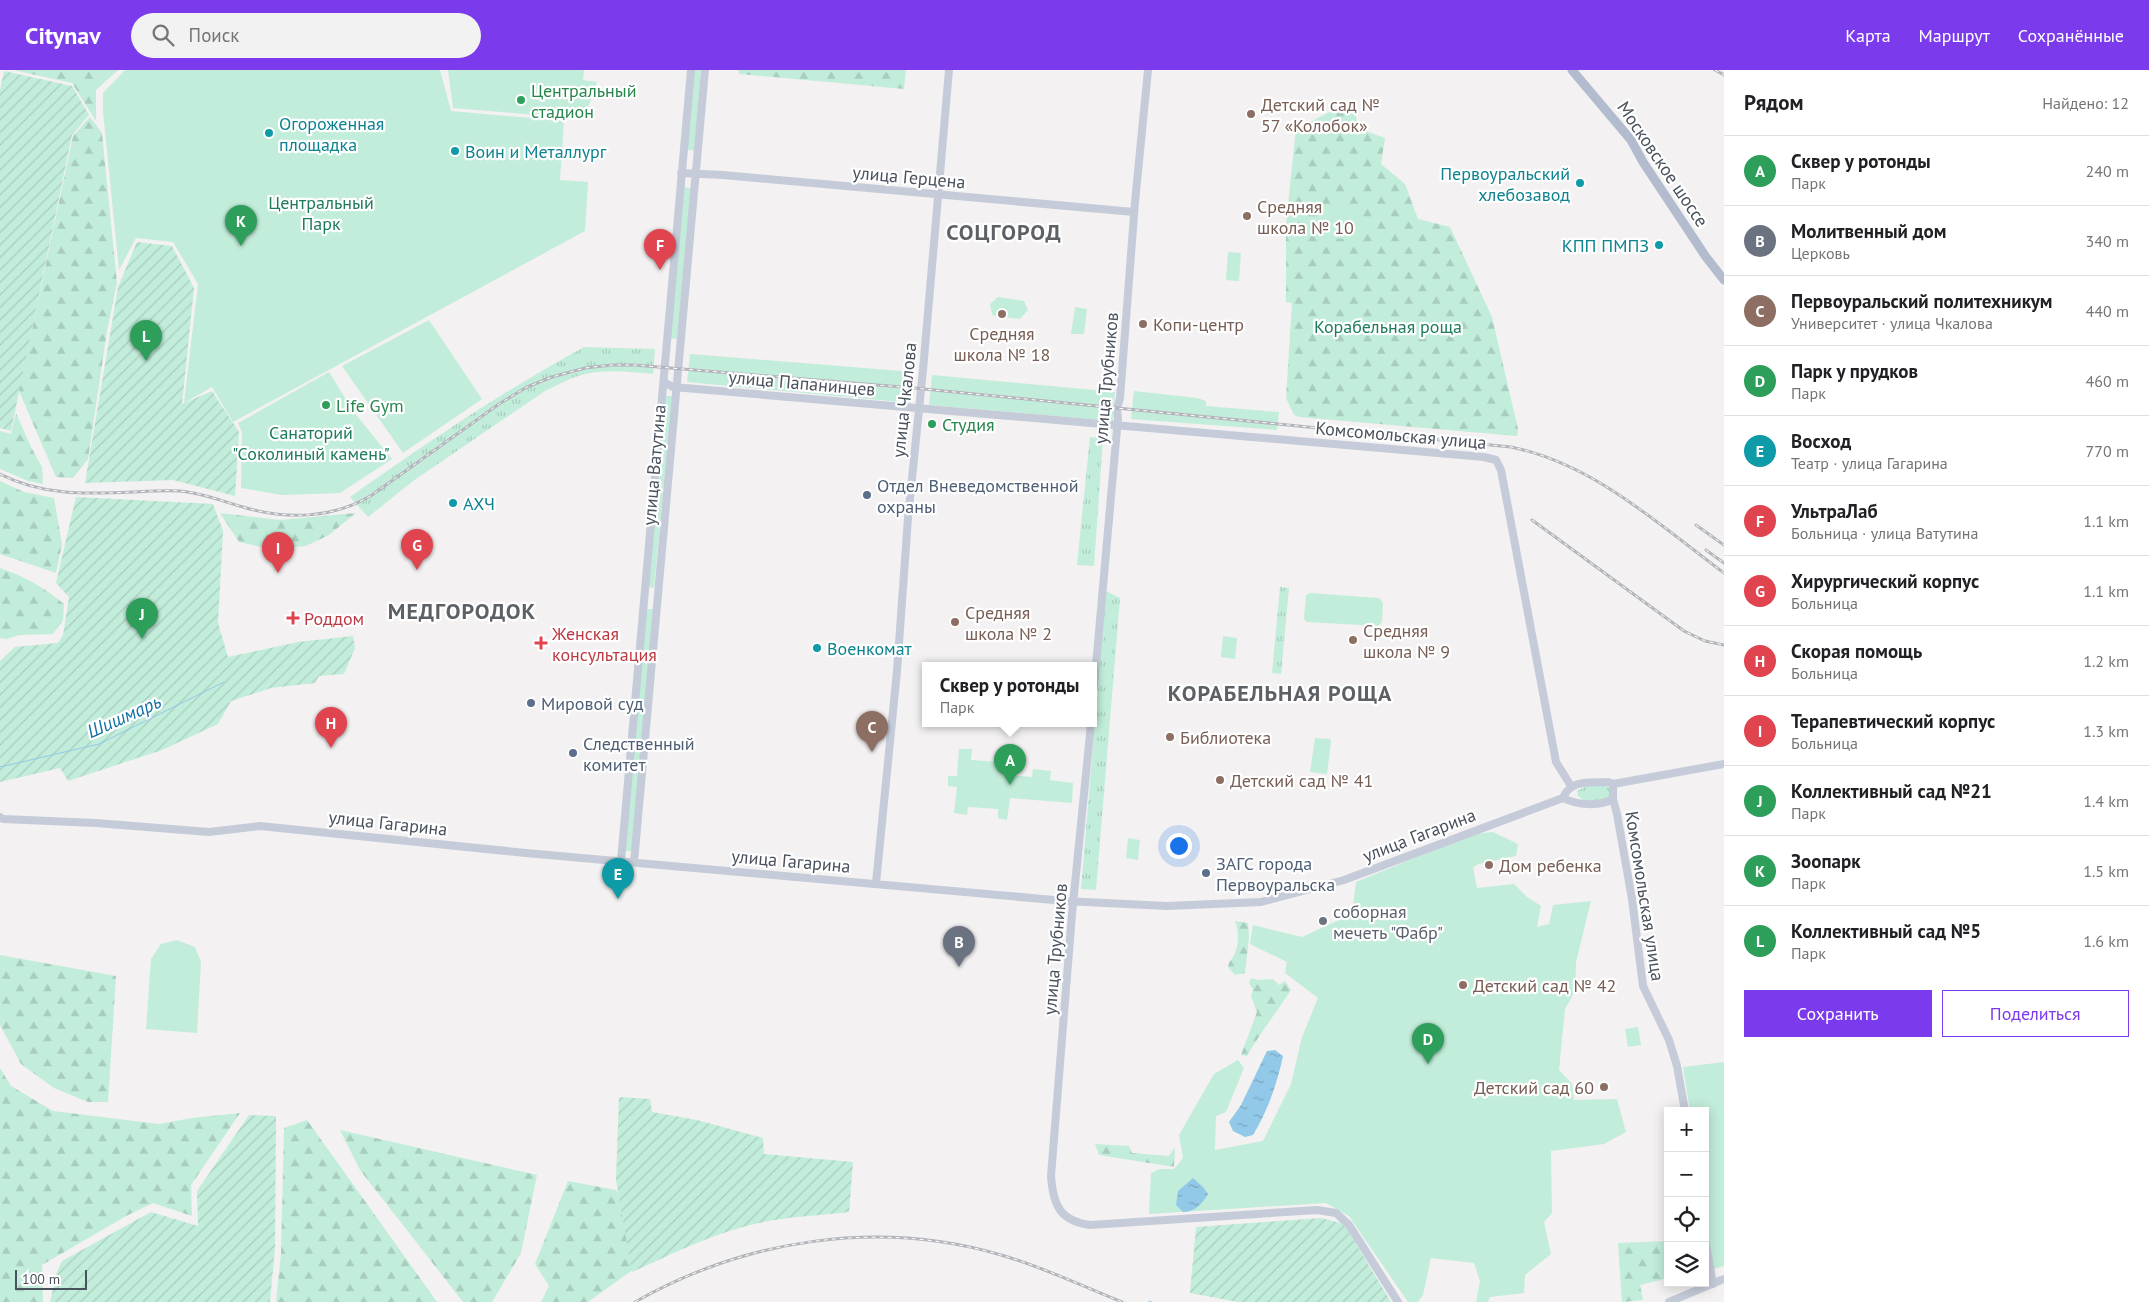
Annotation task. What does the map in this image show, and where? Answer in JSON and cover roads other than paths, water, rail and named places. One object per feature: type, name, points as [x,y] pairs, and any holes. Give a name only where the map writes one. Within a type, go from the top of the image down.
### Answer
[{"type":"main road","name":"Московское шоссе","points":[[1572,70],[1630,140],[1702,250],[1724,280]]},
{"type":"street","name":"улица Ватутина","points":[[621,861],[690,70]]},
{"type":"street","name":"улица Ватутина","points":[[634,862],[704,70]]},
{"type":"street","name":"улица Чкалова","points":[[876,883],[897,671],[898,626],[913,459],[920,408],[949,70]]},
{"type":"street","name":"улица Трубников","points":[[1096,662],[1118,424],[1117,409],[1120,398],[1134,212],[1148,70]]},
{"type":"street","name":"улица Герцена","points":[[681,173],[1134,212]]},
{"type":"street","name":"улица Папанинцев","points":[[664,382],[669,386],[676,387],[1118,424]]},
{"type":"street","name":"Комсомольская улица","points":[[1118,424],[1484,457],[1496,460],[1501,470],[1556,762],[1571,786]]},
{"type":"street","name":"улица Трубников","points":[[1091,727],[1075,901],[1072,914],[1051,1176],[1053,1196],[1060,1210],[1073,1221],[1090,1225],[1317,1210],[1332,1212],[1350,1225],[1398,1302]]},
{"type":"street","points":[[1613,799],[1601,803],[1580,804],[1563,798],[1571,786],[1582,783],[1613,784],[1724,764]]},
{"type":"street","name":"Комсомольская улица","points":[[1613,784],[1613,799],[1618,814],[1632,899],[1643,986],[1669,1040],[1677,1066],[1684,1107]]},
{"type":"street","name":"улица Гагарина","points":[[0,817],[3,819],[96,823],[209,832],[260,826],[621,861],[1075,901],[1167,906],[1261,902],[1344,880],[1563,798]]},
{"type":"street","points":[[1706,1242],[1713,1284]]},
{"type":"street","points":[[1669,1302],[1724,1279]]},
{"type":"water","points":[[1275,1050],[1283,1056],[1275,1087],[1268,1106],[1253,1135],[1245,1137],[1233,1131],[1229,1122],[1241,1105],[1267,1051]]},
{"type":"water","points":[[1193,1178],[1208,1194],[1198,1207],[1191,1211],[1183,1212],[1176,1205],[1178,1191]]},
{"type":"waterway","name":"Шишмарь","points":[[0,767],[99,744],[224,682]]},
{"type":"railway","points":[[1715,70],[1724,75]]},
{"type":"railway","points":[[0,474],[16,481],[49,490],[82,493],[180,491],[204,495],[243,507],[276,514],[309,515],[325,513],[357,503],[372,495],[499,404],[527,387],[552,377],[585,368],[634,365],[914,388],[1511,447],[1541,455],[1597,481],[1649,516],[1724,573]]},
{"type":"railway","points":[[1532,520],[1684,631],[1705,641],[1724,645]]},
{"type":"railway","points":[[1696,525],[1724,545]]},
{"type":"railway","points":[[1706,550],[1724,563]]},
{"type":"railway","points":[[635,1302],[678,1280],[722,1263],[767,1250],[814,1241],[860,1237],[908,1238],[955,1244],[1001,1255],[1047,1271],[1122,1302]]},
{"type":"place","name":"Центральный стадион","points":[[521,100]]},
{"type":"place","name":"Детский сад № 57 «Колобок»","points":[[1251,114]]},
{"type":"place","name":"Огороженная площадка","points":[[269,133]]},
{"type":"place","name":"Воин и Металлург","points":[[455,151]]},
{"type":"place","name":"Первоуральский хлебозавод","points":[[1580,183]]},
{"type":"place","name":"Средняя школа № 10","points":[[1247,216]]},
{"type":"place","name":"КПП ПМПЗ","points":[[1659,245]]},
{"type":"place","name":"Зоопарк","points":[[241,246]]},
{"type":"place","name":"УльтраЛаб","points":[[660,270]]},
{"type":"place","name":"Средняя школа № 18","points":[[1002,314]]},
{"type":"place","name":"Копи-центр","points":[[1143,324]]},
{"type":"place","name":"Коллективный сад №5","points":[[146,361]]},
{"type":"place","name":"Life Gym","points":[[326,405]]},
{"type":"place","name":"Студия","points":[[932,424]]},
{"type":"place","name":"Отдел Вневедомственной охраны","points":[[867,495]]},
{"type":"place","name":"АХЧ","points":[[453,503]]},
{"type":"place","name":"Хирургический корпус","points":[[417,570]]},
{"type":"place","name":"Терапевтический корпус","points":[[278,573]]},
{"type":"place","name":"Роддом","points":[[293,618]]},
{"type":"place","name":"Средняя школа № 2","points":[[955,622]]},
{"type":"place","name":"Коллективный сад №21","points":[[142,639]]},
{"type":"place","name":"Средняя школа № 9","points":[[1353,640]]},
{"type":"place","name":"Женская консультация","points":[[541,643]]},
{"type":"place","name":"Военкомат","points":[[817,648]]},
{"type":"place","name":"Мировой суд","points":[[531,703]]},
{"type":"place","name":"Библиотека","points":[[1170,737]]},
{"type":"place","name":"Скорая помощь","points":[[331,748]]},
{"type":"place","name":"Первоуральский политехникум","points":[[872,752]]},
{"type":"place","name":"Следственный комитет","points":[[573,753]]},
{"type":"place","name":"Детский сад № 41","points":[[1220,780]]},
{"type":"place","name":"Сквер у ротонды","points":[[1010,785]]},
{"type":"place","name":"Дом ребенка","points":[[1489,865]]},
{"type":"place","name":"ЗАГС города Первоуральска","points":[[1206,873]]},
{"type":"place","name":"Восход","points":[[618,899]]},
{"type":"place","name":"соборная мечеть \"Фабр\"","points":[[1323,921]]},
{"type":"place","name":"Молитвенный дом","points":[[959,967]]},
{"type":"place","name":"Детский сад № 42","points":[[1463,985]]},
{"type":"place","name":"Парк у прудков","points":[[1428,1064]]},
{"type":"place","name":"Детский сад 60","points":[[1604,1087]]},
{"type":"district","name":"СОЦГОРОД","points":[[1004,232]]},
{"type":"district","name":"МЕДГОРОДОК","points":[[462,611]]},
{"type":"district","name":"КОРАБЕЛЬНАЯ РОЩА","points":[[1280,693]]},
{"type":"park label","name":"Центральный Парк","points":[[321,212]]},
{"type":"park label","name":"Корабельная роща","points":[[1388,326]]},
{"type":"park label","name":"Санаторий \"Соколиный камень\"","points":[[311,442]]}]
